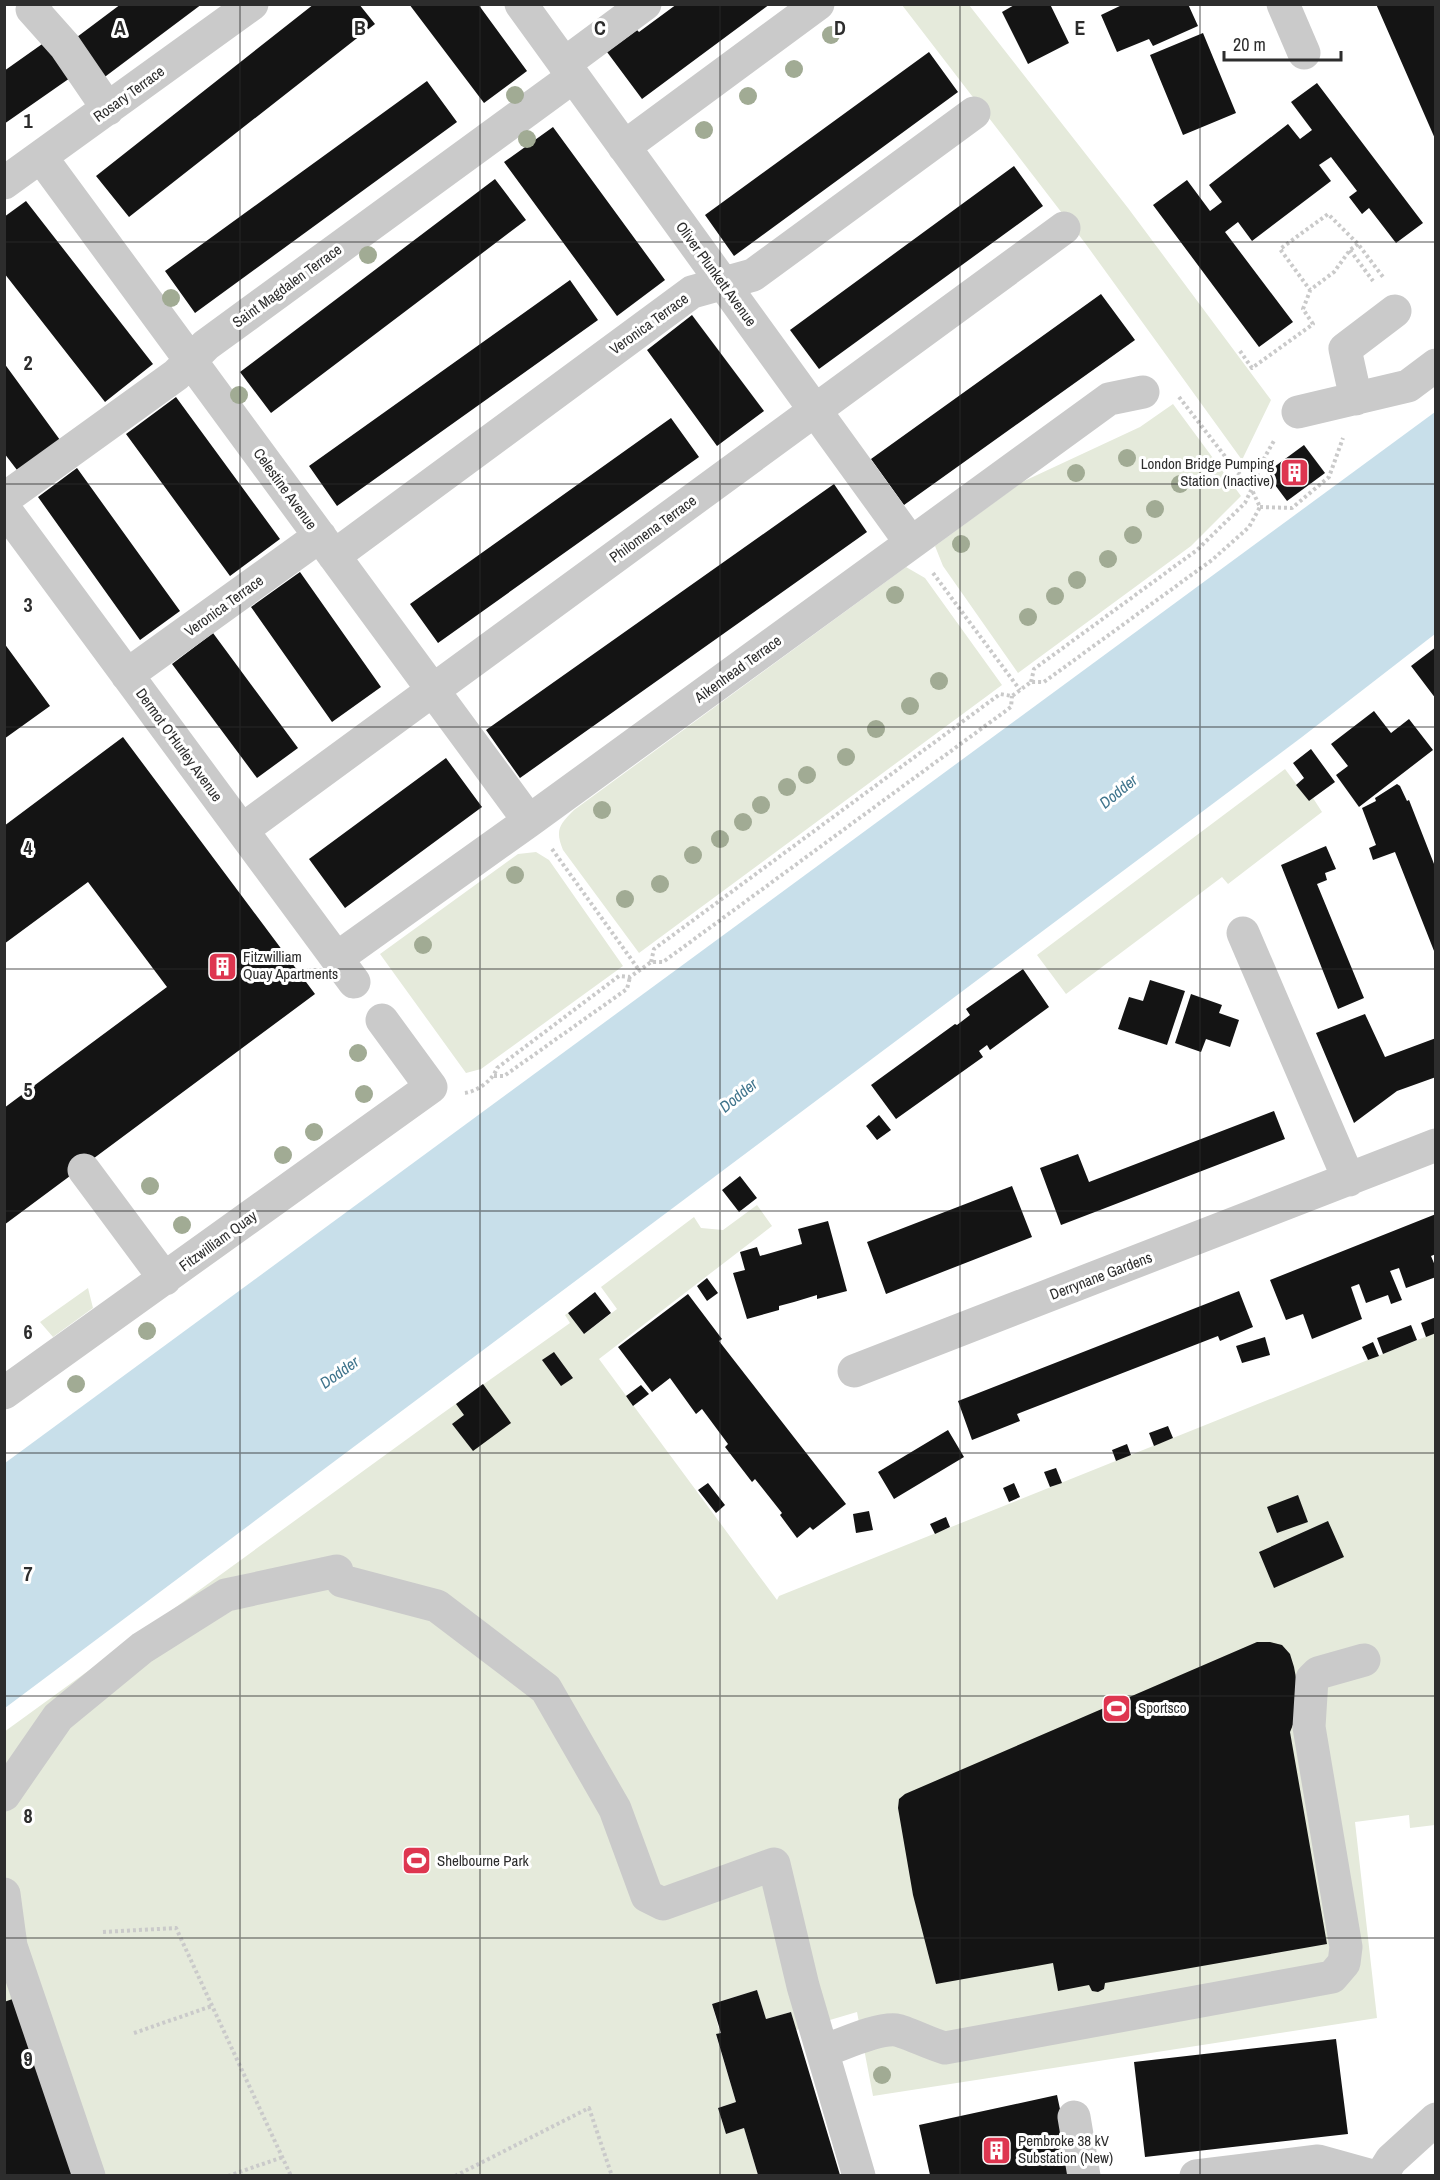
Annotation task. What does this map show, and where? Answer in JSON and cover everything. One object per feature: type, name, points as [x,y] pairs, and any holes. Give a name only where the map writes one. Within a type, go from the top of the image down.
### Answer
[{"type":"street","name":"Rosary Terrace","points":[[4,183],[252,4]]},
{"type":"street","name":"Oliver Plunkett Avenue","points":[[520,4],[920,554]]},
{"type":"street","name":"Saint Magdalen Terrace","points":[[4,499],[176,375],[206,345],[569,71],[645,4]]},
{"type":"street","points":[[624,147],[818,4]]},
{"type":"street","points":[[1283,4],[1304,53]]},
{"type":"street","points":[[32,6],[65,46],[108,109]]},
{"type":"street","name":"Veronica Terrace","points":[[128,675],[327,546],[692,292],[753,275],[974,113]]},
{"type":"street","name":"Celestine Avenue","points":[[41,157],[529,821]]},
{"type":"street","name":"Philomena Terrace","points":[[242,830],[1064,228]]},
{"type":"street","points":[[1356,399],[1345,349],[1395,311]]},
{"type":"street","points":[[1298,412],[1408,386],[1436,365]]},
{"type":"street","name":"Aikenhead Terrace","points":[[346,970],[529,821],[920,554],[1109,399],[1143,392]]},
{"type":"street","name":"Dermot O'Hurley Avenue","points":[[4,508],[346,970]]},
{"type":"street","points":[[1243,933],[1349,1180]]},
{"type":"street","name":"Fitzwilliam Quay","points":[[6,1389],[165,1279],[431,1087],[382,1020]]},
{"type":"street","name":"Derrynane Gardens","points":[[854,1371],[1436,1145]]},
{"type":"street","points":[[84,1170],[165,1279]]},
{"type":"street","points":[[4,1795],[58,1717],[142,1648],[226,1595],[339,1576],[437,1606],[546,1689],[615,1809],[647,1896],[663,1904],[774,1864],[796,1958],[859,2175]]},
{"type":"street","points":[[823,2051],[880,2032],[896,2030],[945,2048],[1332,1977],[1344,1963],[1346,1947],[1309,1727],[1309,1702],[1312,1679],[1318,1673],[1364,1660]]},
{"type":"street","points":[[4,1894],[8,1947],[89,2175]]},
{"type":"street","points":[[1074,2117],[1084,2175]]},
{"type":"street","points":[[1381,2175],[1391,2160],[1436,2119]]},
{"type":"street","points":[[1196,2175],[1318,2161],[1372,2175]]},
{"type":"path","points":[[1240,351],[1252,368],[1313,324],[1303,309],[1310,290],[1334,272],[1350,250],[1358,244],[1328,214],[1280,249],[1310,290]]},
{"type":"path","points":[[1143,392],[1170,385],[1238,473],[1251,464],[1258,469]]},
{"type":"path","points":[[1260,507],[1292,508],[1329,477],[1343,437]]},
{"type":"path","points":[[1031,682],[1034,669],[1197,550],[1237,512],[1252,490],[1258,469],[1275,440]]},
{"type":"path","points":[[1252,490],[1260,507]]},
{"type":"path","points":[[651,962],[654,949],[1000,694],[1012,696],[1031,682],[1044,682],[1212,560],[1249,527],[1260,507]]},
{"type":"path","points":[[920,554],[1020,690]]},
{"type":"path","points":[[473,1092],[494,1076],[497,1068],[619,976],[630,976],[651,962],[663,962],[1011,707],[1012,696]]},
{"type":"path","points":[[556,855],[639,970]]},
{"type":"path","points":[[494,1076],[504,1077],[627,989],[630,976]]},
{"type":"path","points":[[103,1932],[176,1928],[291,2175]]},
{"type":"path","points":[[134,2033],[212,2006]]},
{"type":"path","points":[[455,2175],[589,2108],[612,2175]]},
{"type":"path","points":[[228,2175],[283,2157]]},
{"type":"shaded area","points":[[902,5],[969,5],[1128,208],[1271,400],[1242,460],[1085,243]]},
{"type":"shaded area","points":[[1173,404],[1241,496],[1191,546],[1018,673],[943,566],[935,546],[1022,482],[1140,427]]},
{"type":"shaded area","points":[[906,567],[925,578],[1002,685],[639,953],[563,850],[559,837],[562,824],[574,810]]},
{"type":"shaded area","points":[[1285,769],[1309,801],[1313,798],[1322,812],[1228,884],[1222,877],[1066,994],[1037,955]]},
{"type":"shaded area","points":[[536,852],[549,860],[623,966],[481,1069],[466,1073],[380,954],[518,854]]},
{"type":"shaded area","points":[[757,1205],[772,1226],[599,1359],[777,1600],[779,1596],[1435,1333],[1435,1825],[1410,1828],[1409,1815],[1355,1822],[1377,2018],[873,2096],[857,2012],[796,2030],[791,2012],[766,2019],[757,1990],[712,2004],[720,2033],[716,2035],[736,2102],[718,2108],[726,2134],[744,2128],[758,2175],[5,2175],[4,1732],[570,1323],[565,1315],[568,1313],[584,1334],[617,1309],[601,1287],[694,1217],[701,1228],[723,1230]]},
{"type":"shaded area","points":[[88,1288],[93,1308],[53,1337],[40,1322]]},
{"type":"water","name":"Dodder","points":[[1435,412],[1435,634],[1302,737],[5,1708],[5,1463]]},
{"type":"building","points":[[121,4],[202,4],[102,79],[73,40]]},
{"type":"building","points":[[314,4],[359,4],[375,24],[129,217],[96,176]]},
{"type":"building","points":[[409,4],[478,4],[527,71],[484,103]]},
{"type":"building","points":[[677,4],[770,4],[642,99],[607,52]]},
{"type":"building","points":[[1016,4],[1050,4],[1069,43],[1028,64],[1002,12]]},
{"type":"building","points":[[1124,4],[1188,4],[1198,26],[1153,46],[1149,39],[1117,52],[1101,15]]},
{"type":"building","points":[[1376,4],[1436,4],[1436,141],[1408,77]]},
{"type":"building","points":[[1203,33],[1236,113],[1183,135],[1150,55]]},
{"type":"building","points":[[45,42],[70,78],[4,124],[4,71]]},
{"type":"building","points":[[929,52],[958,92],[734,256],[705,215]]},
{"type":"building","points":[[427,81],[457,122],[195,313],[165,271]]},
{"type":"building","points":[[1317,83],[1423,223],[1396,243],[1369,208],[1362,214],[1349,197],[1357,191],[1331,157],[1319,165],[1331,181],[1252,241],[1238,222],[1225,232],[1293,322],[1259,347],[1153,205],[1187,180],[1210,211],[1222,202],[1209,185],[1288,124],[1300,139],[1312,130],[1291,102]]},
{"type":"building","points":[[553,127],[665,280],[617,316],[504,162]]},
{"type":"building","points":[[1014,166],[1043,206],[819,369],[790,330]]},
{"type":"building","points":[[495,179],[526,220],[271,413],[240,372]]},
{"type":"building","points":[[26,201],[153,364],[105,402],[4,273],[4,217]]},
{"type":"building","points":[[570,280],[598,320],[337,506],[309,466]]},
{"type":"building","points":[[1101,294],[1135,340],[904,505],[871,459]]},
{"type":"building","points":[[692,315],[764,411],[717,446],[647,350]]},
{"type":"building","points":[[4,363],[60,440],[17,470],[4,453]]},
{"type":"building","points":[[176,397],[280,539],[230,576],[126,434]]},
{"type":"building","points":[[671,418],[699,457],[438,643],[410,604]]},
{"type":"building","name":"London Bridge Pumping Station (Inactive)","points":[[1304,445],[1325,473],[1287,501],[1266,473]]},
{"type":"building","points":[[77,468],[180,611],[140,640],[38,497]]},
{"type":"building","points":[[834,484],[867,532],[520,778],[486,730]]},
{"type":"building","points":[[300,572],[381,687],[332,722],[251,607]]},
{"type":"building","points":[[213,633],[298,748],[257,778],[172,664]]},
{"type":"building","points":[[4,643],[50,706],[4,739]]},
{"type":"building","points":[[1436,647],[1436,699],[1411,666]]},
{"type":"building","points":[[1374,711],[1391,733],[1409,719],[1433,750],[1359,807],[1336,775],[1348,766],[1331,744]]},
{"type":"building","name":"Fitzwilliam Quay Apartments","points":[[123,737],[315,994],[4,1225],[4,1108],[167,987],[88,882],[4,944],[4,826]]},
{"type":"building","points":[[1311,749],[1335,782],[1309,801],[1296,785],[1304,778],[1293,763]]},
{"type":"building","points":[[446,758],[482,807],[345,908],[309,859]]},
{"type":"building","points":[[1397,784],[1407,801],[1409,800],[1436,869],[1436,956],[1395,852],[1373,860],[1369,848],[1376,845],[1362,808],[1376,801],[1375,798]]},
{"type":"building","points":[[1326,846],[1336,869],[1325,873],[1327,880],[1317,884],[1364,998],[1338,1009],[1281,865]]},
{"type":"building","points":[[1023,969],[1049,1007],[990,1050],[987,1045],[979,1051],[983,1057],[896,1119],[871,1085],[955,1024],[957,1025],[970,1015],[966,1009]]},
{"type":"building","points":[[1150,980],[1185,991],[1167,1045],[1118,1029],[1129,997],[1143,1001]]},
{"type":"building","points":[[1191,994],[1222,1005],[1219,1013],[1239,1020],[1230,1047],[1206,1039],[1201,1052],[1175,1043]]},
{"type":"building","points":[[1365,1014],[1385,1057],[1436,1038],[1436,1077],[1397,1091],[1354,1123],[1316,1033]]},
{"type":"building","points":[[1274,1111],[1285,1139],[1061,1225],[1040,1168],[1078,1154],[1089,1182]]},
{"type":"building","points":[[879,1115],[891,1130],[877,1140],[866,1126]]},
{"type":"building","points":[[740,1176],[757,1198],[739,1212],[722,1190]]},
{"type":"building","points":[[1012,1186],[1032,1237],[886,1294],[867,1242]]},
{"type":"building","points":[[1436,1214],[1436,1254],[1431,1256],[1436,1268],[1436,1277],[1406,1288],[1399,1268],[1390,1271],[1402,1300],[1391,1304],[1388,1295],[1366,1303],[1359,1284],[1351,1287],[1362,1319],[1312,1339],[1303,1314],[1286,1320],[1270,1280]]},
{"type":"building","points":[[828,1221],[847,1291],[817,1299],[817,1295],[779,1306],[779,1310],[747,1319],[733,1273],[745,1270],[740,1252],[757,1247],[760,1256],[802,1244],[798,1229]]},
{"type":"building","points":[[707,1278],[718,1293],[707,1301],[697,1286]]},
{"type":"building","points":[[1239,1291],[1253,1327],[1220,1341],[1218,1336],[1017,1414],[1020,1421],[972,1440],[958,1401]]},
{"type":"building","points":[[595,1292],[611,1313],[584,1334],[568,1313]]},
{"type":"building","points":[[688,1294],[722,1339],[719,1341],[846,1504],[813,1530],[810,1527],[797,1538],[780,1515],[782,1513],[755,1479],[752,1482],[725,1447],[728,1444],[702,1409],[696,1414],[670,1378],[652,1392],[618,1347]]},
{"type":"building","points":[[1436,1317],[1436,1333],[1426,1337],[1421,1323]]},
{"type":"building","points":[[1411,1325],[1417,1340],[1383,1354],[1377,1338]]},
{"type":"building","points":[[1265,1337],[1270,1355],[1242,1363],[1236,1346]]},
{"type":"building","points":[[1373,1342],[1379,1356],[1368,1360],[1362,1347]]},
{"type":"building","points":[[554,1352],[573,1378],[561,1386],[542,1360]]},
{"type":"building","points":[[483,1384],[511,1423],[473,1451],[452,1424],[464,1415],[456,1404]]},
{"type":"building","points":[[641,1385],[649,1394],[633,1406],[626,1396]]},
{"type":"building","points":[[1168,1426],[1173,1438],[1154,1446],[1149,1433]]},
{"type":"building","points":[[948,1430],[964,1457],[894,1499],[878,1472]]},
{"type":"building","points":[[1127,1444],[1131,1455],[1116,1461],[1112,1450]]},
{"type":"building","points":[[1056,1468],[1062,1483],[1050,1487],[1044,1472]]},
{"type":"building","points":[[708,1483],[725,1505],[716,1513],[698,1490]]},
{"type":"building","points":[[1014,1483],[1020,1497],[1009,1502],[1003,1488]]},
{"type":"building","points":[[1298,1495],[1308,1522],[1277,1533],[1267,1507]]},
{"type":"building","points":[[869,1511],[873,1530],[856,1533],[853,1514]]},
{"type":"building","points":[[946,1517],[950,1527],[935,1534],[930,1524]]},
{"type":"building","points":[[1328,1521],[1344,1557],[1274,1588],[1259,1552]]},
{"type":"building","name":"Sportsco","points":[[1257,1642],[1282,1645],[1290,1654],[1294,1667],[1301,1705],[1290,1732],[1327,1944],[1105,1983],[1104,1989],[1098,1992],[1092,1991],[1089,1985],[1058,1991],[1053,1963],[936,1984],[913,1895],[898,1808],[899,1799],[905,1794]]},
{"type":"building","points":[[757,1990],[766,2019],[791,2012],[840,2175],[758,2175],[744,2128],[726,2134],[718,2108],[736,2102],[716,2034],[721,2033],[712,2004]]},
{"type":"building","points":[[24,1995],[86,2175],[4,2175],[4,2002]]},
{"type":"building","points":[[1336,2039],[1348,2134],[1145,2157],[1134,2062]]},
{"type":"building","name":"Pembroke 38 kV Substation (New)","points":[[1057,2095],[1074,2175],[930,2175],[919,2125]]},
{"type":"place","name":"London Bridge Pumping Station (Inactive)","points":[[1295,473]]},
{"type":"place","name":"Fitzwilliam Quay Apartments","points":[[222,966]]},
{"type":"place","name":"Sportsco","points":[[1117,1708]]},
{"type":"place","name":"Shelbourne Park","points":[[416,1861]]},
{"type":"place","name":"Pembroke 38 kV Substation (New)","points":[[997,2150]]}]
